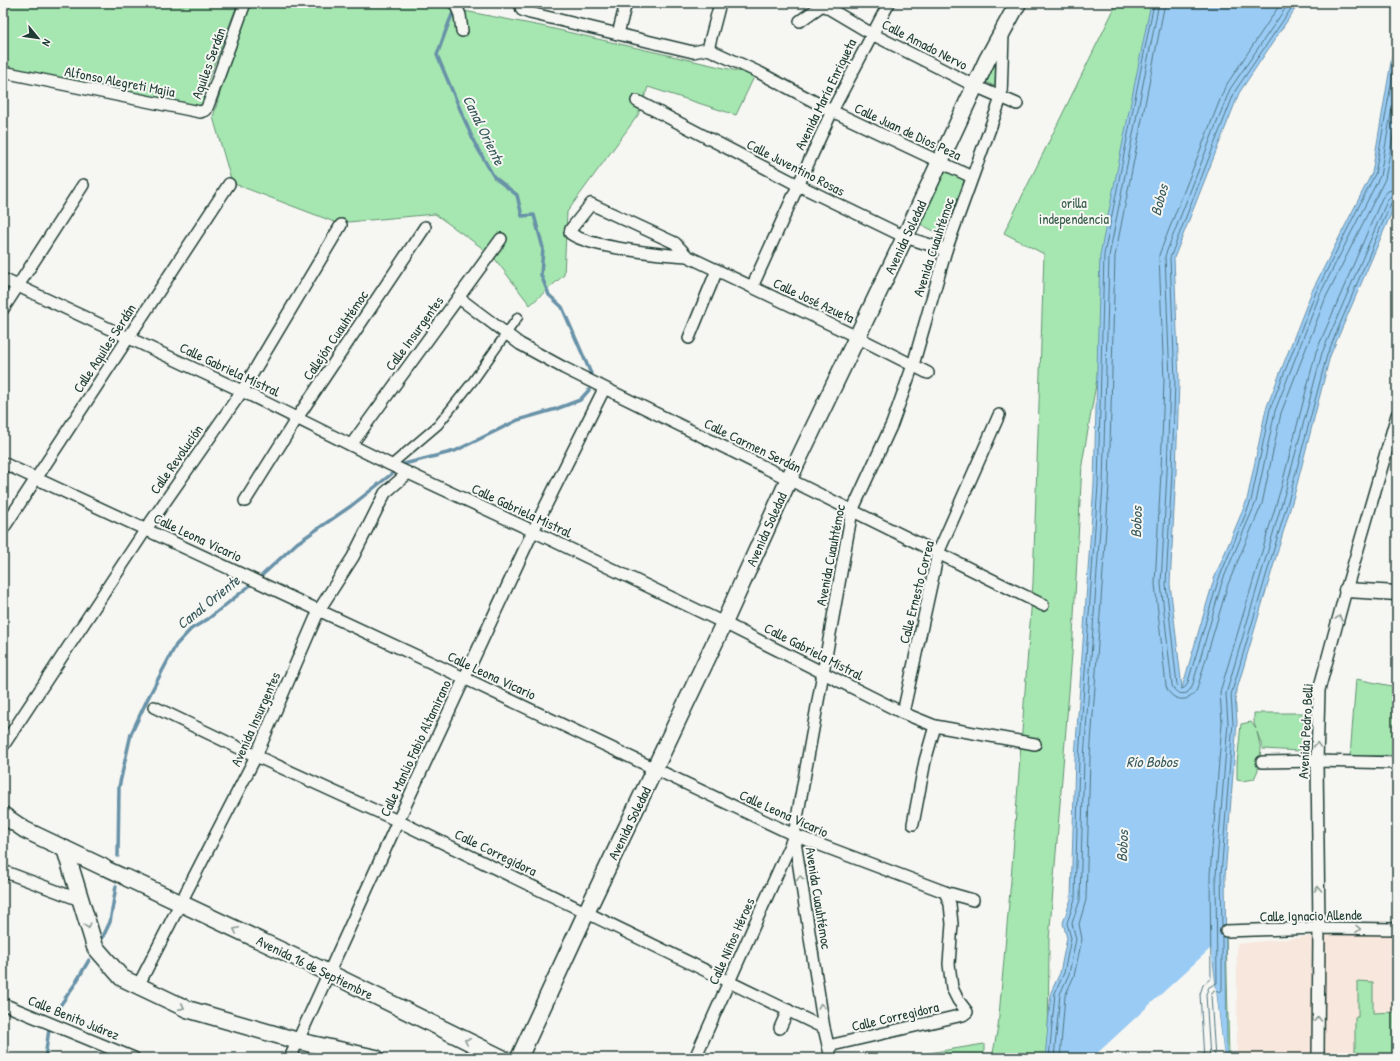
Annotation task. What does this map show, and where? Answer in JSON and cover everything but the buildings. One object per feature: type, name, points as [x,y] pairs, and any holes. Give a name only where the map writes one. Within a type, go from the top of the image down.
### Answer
[{"type":"main road","name":"Avenida Soledad","points":[[519,1058],[586,912],[724,623],[789,479],[905,237],[987,60],[1018,3]]},
{"type":"main road","points":[[3,815],[25,830],[103,867]]},
{"type":"main road","points":[[64,849],[95,947],[122,978],[187,1009],[298,1041],[376,1058]]},
{"type":"main road","name":"Avenida 16 de Septiembre","points":[[127,878],[329,973],[502,1058]]},
{"type":"street","name":"Aquiles Serdán","points":[[206,110],[246,3]]},
{"type":"street","points":[[455,3],[460,15],[462,31]]},
{"type":"street","points":[[618,34],[626,3]]},
{"type":"street","points":[[521,7],[530,13],[693,52],[708,49],[720,3]]},
{"type":"street","name":"Avenida María Enriqueta","points":[[752,287],[832,112],[889,3]]},
{"type":"street","points":[[800,21],[824,4]]},
{"type":"street","name":"Calle Amado Nervo","points":[[824,4],[872,34],[975,86],[1017,104]]},
{"type":"street","name":"Avenida Cuauhtémoc","points":[[831,1058],[824,1028],[794,836],[852,511],[892,424],[913,365],[946,250],[1001,98],[1003,29]]},
{"type":"street","name":"Calle Juan de Dios Peza","points":[[708,49],[760,73],[832,112],[972,177]]},
{"type":"street","name":"Alfonso Alegreti Majia","points":[[3,72],[200,112],[206,110]]},
{"type":"street","name":"Calle Juventino Rosas","points":[[637,101],[798,185],[905,237],[946,250]]},
{"type":"street","name":"Calle Aquiles Serdán","points":[[3,529],[229,184]]},
{"type":"street","points":[[3,309],[83,185]]},
{"type":"street","name":"Calle José Azueta","points":[[687,256],[675,243],[591,204],[571,229],[570,233],[594,243],[667,255],[687,256],[857,337],[928,373]]},
{"type":"street","name":"Calle Revolución","points":[[3,746],[146,529],[242,391],[341,225]]},
{"type":"street","name":"Callejón Cuauhtémoc","points":[[245,501],[297,418],[425,227]]},
{"type":"street","name":"Calle Insurgentes","points":[[350,445],[501,239]]},
{"type":"street","points":[[689,338],[717,270]]},
{"type":"street","name":"Calle Gabriela Mistral","points":[[3,279],[129,337],[297,418],[391,466],[533,531],[724,623],[903,713],[935,726],[1035,744]]},
{"type":"street","name":"Calle Carmen Serdán","points":[[459,298],[526,347],[604,389],[1043,605]]},
{"type":"street","points":[[391,466],[438,425],[473,382],[518,317]]},
{"type":"street","name":"Calle Manlio Fabio Altamirano","points":[[290,1058],[464,678],[533,531],[604,389]]},
{"type":"street","name":"Calle Ernesto Correa","points":[[903,713],[938,553],[998,415]]},
{"type":"street","name":"Avenida Pedro Belli","points":[[1318,1058],[1319,928],[1316,761],[1319,690],[1346,590],[1397,415]]},
{"type":"street","name":"Calle Leona Vicario","points":[[3,463],[263,583],[794,836],[945,892],[973,900]]},
{"type":"street","name":"Avenida Insurgentes","points":[[138,986],[256,756],[319,610],[353,557],[385,492],[408,473]]},
{"type":"street","points":[[1346,590],[1397,593]]},
{"type":"street","name":"Calle Corregidora","points":[[154,707],[256,756],[398,821],[824,1028]]},
{"type":"street","points":[[913,824],[925,761],[935,726]]},
{"type":"street","points":[[1262,762],[1316,761],[1397,763]]},
{"type":"street","name":"Calle Niños Héroes","points":[[695,1058],[794,836]]},
{"type":"street","points":[[103,867],[127,878]]},
{"type":"street","points":[[3,871],[80,900]]},
{"type":"street","name":"Calle Corregidora","points":[[828,1046],[963,1015],[967,1012],[958,1000],[952,988],[950,964],[952,924],[950,904],[945,892]]},
{"type":"street","name":"Calle Ignacio Allende","points":[[1226,931],[1319,928],[1397,929]]},
{"type":"street","name":"Calle Benito Juárez","points":[[3,1004],[134,1058]]},
{"type":"street","points":[[780,1028],[788,1010]]},
{"type":"shaded area","points":[[1320,932],[1397,933],[1397,1058],[1317,1058]]},
{"type":"shaded area","points":[[1314,936],[1311,1058],[1237,1058],[1237,944]]},
{"type":"green space","points":[[3,3],[238,3],[207,83],[207,112],[3,69]]},
{"type":"green space","points":[[251,3],[430,3],[541,26],[755,75],[736,115],[648,87],[638,115],[567,212],[564,275],[530,305],[492,255],[435,214],[337,223],[232,183],[213,117],[223,83]]},
{"type":"green space","name":"orilla independencia","points":[[1117,3],[1163,3],[1082,464],[1072,654],[1049,940],[1048,1058],[992,1058],[998,1027],[1011,880],[1033,583],[1044,254],[1004,233]]},
{"type":"green space","points":[[994,62],[998,63],[996,87],[986,82]]},
{"type":"green space","points":[[941,169],[967,180],[944,236],[918,223]]},
{"type":"green space","points":[[1356,679],[1397,687],[1397,755],[1350,757]]},
{"type":"green space","points":[[1254,713],[1305,713],[1300,751],[1263,749],[1257,732],[1261,750],[1258,770],[1254,779],[1243,781],[1237,780],[1241,724],[1251,722],[1256,729],[1254,723]]},
{"type":"green space","points":[[1226,932],[1229,1058],[1225,1058]]},
{"type":"green space","points":[[1358,981],[1373,982],[1373,1013],[1397,1012],[1397,1058],[1355,1058],[1355,1017],[1358,1017]]},
{"type":"green space","points":[[984,1044],[984,1058],[924,1058],[923,1054]]},
{"type":"water","name":"Río Bobos","points":[[1151,3],[1299,3],[1239,93],[1174,258],[1179,380],[1170,584],[1182,688],[1214,579],[1247,500],[1266,409],[1312,291],[1372,173],[1397,27],[1397,200],[1330,356],[1295,492],[1235,696],[1237,722],[1225,876],[1227,1058],[1224,1058],[1213,962],[1219,1058],[1045,1058],[1051,992],[1060,973],[1067,938],[1063,923],[1071,899],[1075,758],[1094,484],[1100,255]]},
{"type":"pier","points":[[1211,948],[1224,1058],[1222,1058],[1220,1041],[1221,1058],[1092,1058]]},
{"type":"waterway","name":"Canal Oriente","points":[[455,8],[437,55],[474,142],[494,177],[517,195],[522,216],[534,215],[543,248],[541,275],[549,295],[562,307],[592,376]]},
{"type":"waterway","name":"Canal Oriente","points":[[404,464],[455,451],[518,420],[580,400],[589,390]]},
{"type":"waterway","name":"Canal Oriente","points":[[258,579],[297,543],[351,506],[394,472]]},
{"type":"waterway","name":"Canal Oriente","points":[[118,856],[119,787],[131,734],[148,698],[176,645],[191,629],[208,619],[253,583]]},
{"type":"waterway","name":"Canal Oriente","points":[[100,943],[110,922],[116,886]]},
{"type":"waterway","name":"Canal Oriente","points":[[57,1010],[89,960]]},
{"type":"waterway","name":"Canal Oriente","points":[[45,1058],[49,1029]]},
{"type":"water label","name":"Bobos","points":[[1159,200]]},
{"type":"water label","name":"Bobos","points":[[1136,522]]},
{"type":"water label","name":"Bobos","points":[[1122,846]]}]
